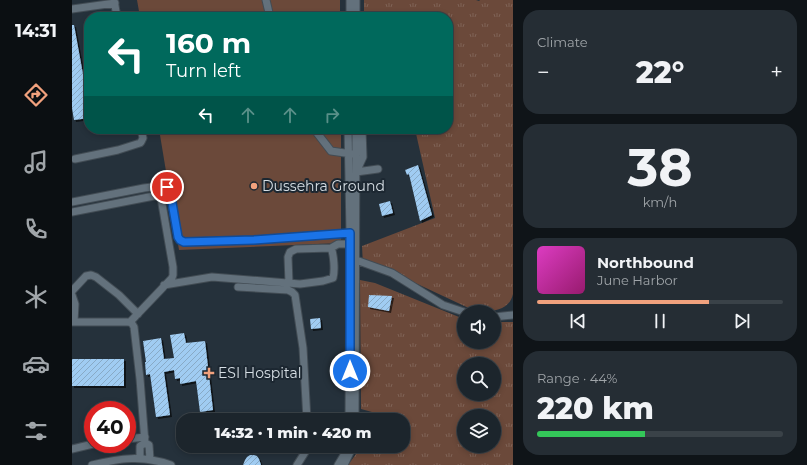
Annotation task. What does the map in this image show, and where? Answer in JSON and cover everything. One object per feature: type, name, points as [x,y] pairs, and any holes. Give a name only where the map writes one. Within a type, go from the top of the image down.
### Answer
[{"type":"street","points":[[266,0],[269,12]]},
{"type":"street","points":[[350,0],[350,12]]},
{"type":"street","points":[[356,0],[356,12]]},
{"type":"street","points":[[72,9],[114,1],[116,12]]},
{"type":"street","points":[[75,159],[140,144],[143,138],[142,134]]},
{"type":"street","points":[[318,134],[330,151],[356,154]]},
{"type":"street","points":[[348,134],[350,244],[353,260],[355,413]]},
{"type":"street","points":[[349,413],[356,134]]},
{"type":"street","points":[[356,172],[363,157],[362,134]]},
{"type":"street","points":[[356,172],[378,169]]},
{"type":"street","points":[[72,202],[144,188],[160,186],[167,187],[170,191],[178,237],[184,242],[254,240],[350,233]]},
{"type":"street","points":[[72,212],[160,196],[174,267],[173,275],[130,322],[73,322],[75,304],[72,295]]},
{"type":"street","points":[[289,283],[288,254],[290,252],[296,249],[331,248],[338,244],[350,244]]},
{"type":"street","points":[[164,285],[212,277],[300,284],[323,281],[332,278],[334,273],[333,252],[331,248]]},
{"type":"street","points":[[353,260],[392,273],[443,305],[457,310]]},
{"type":"street","points":[[72,291],[86,276],[91,275],[96,277],[119,295],[138,314]]},
{"type":"street","points":[[238,287],[288,290],[295,295],[303,348],[306,413]]},
{"type":"street","points":[[501,315],[512,313]]},
{"type":"street","points":[[130,322],[134,327],[145,440],[149,445],[150,460]]},
{"type":"street","points":[[136,440],[145,440]]},
{"type":"street","points":[[140,458],[140,446],[145,440]]},
{"type":"street","points":[[72,449],[84,446]]},
{"type":"street","points":[[297,465],[305,453]]},
{"type":"street","points":[[338,465],[345,453]]},
{"type":"street","points":[[344,465],[350,453]]},
{"type":"street","points":[[92,465],[121,459],[140,458],[171,465]]},
{"type":"green space","points":[[137,0],[340,0],[340,12],[139,12]]},
{"type":"green space","points":[[364,0],[513,0],[513,294],[511,300],[501,309],[501,305],[462,305],[394,273],[363,265],[362,246],[435,218],[416,134],[453,134],[453,12],[364,12]]},
{"type":"green space","name":"Dussehra Ground","points":[[160,134],[341,134],[341,243],[179,250]]},
{"type":"green space","points":[[360,280],[375,283],[457,316],[457,349],[501,349],[501,322],[513,322],[513,465],[348,465],[356,454],[410,453],[410,413],[376,413],[361,409]]},
{"type":"building","points":[[72,25],[74,25],[84,80],[84,119],[74,120],[72,108]]},
{"type":"building","points":[[418,165],[432,215],[420,221],[409,174],[407,175],[405,170]]},
{"type":"building","points":[[390,201],[393,213],[382,216],[379,204]]},
{"type":"building","points":[[369,295],[392,296],[389,311],[368,307]]},
{"type":"building","points":[[320,318],[321,328],[311,329],[310,319]]},
{"type":"building","points":[[184,333],[186,343],[205,341],[213,410],[200,412],[196,381],[180,384],[180,378],[175,379],[174,370],[164,372],[170,415],[156,417],[150,374],[146,375],[143,341],[161,338],[164,359],[174,358],[170,335]]},
{"type":"building","points":[[72,359],[124,359],[124,386],[72,386]]},
{"type":"building","points":[[250,455],[257,456],[261,465],[243,465],[247,457]]},
{"type":"place","name":"Dussehra Ground","points":[[254,186]]},
{"type":"place","name":"ESI Hospital","points":[[209,373]]},
{"type":"route","points":[[167,187],[170,191],[178,237],[184,242],[254,240],[350,233],[350,371]]}]
